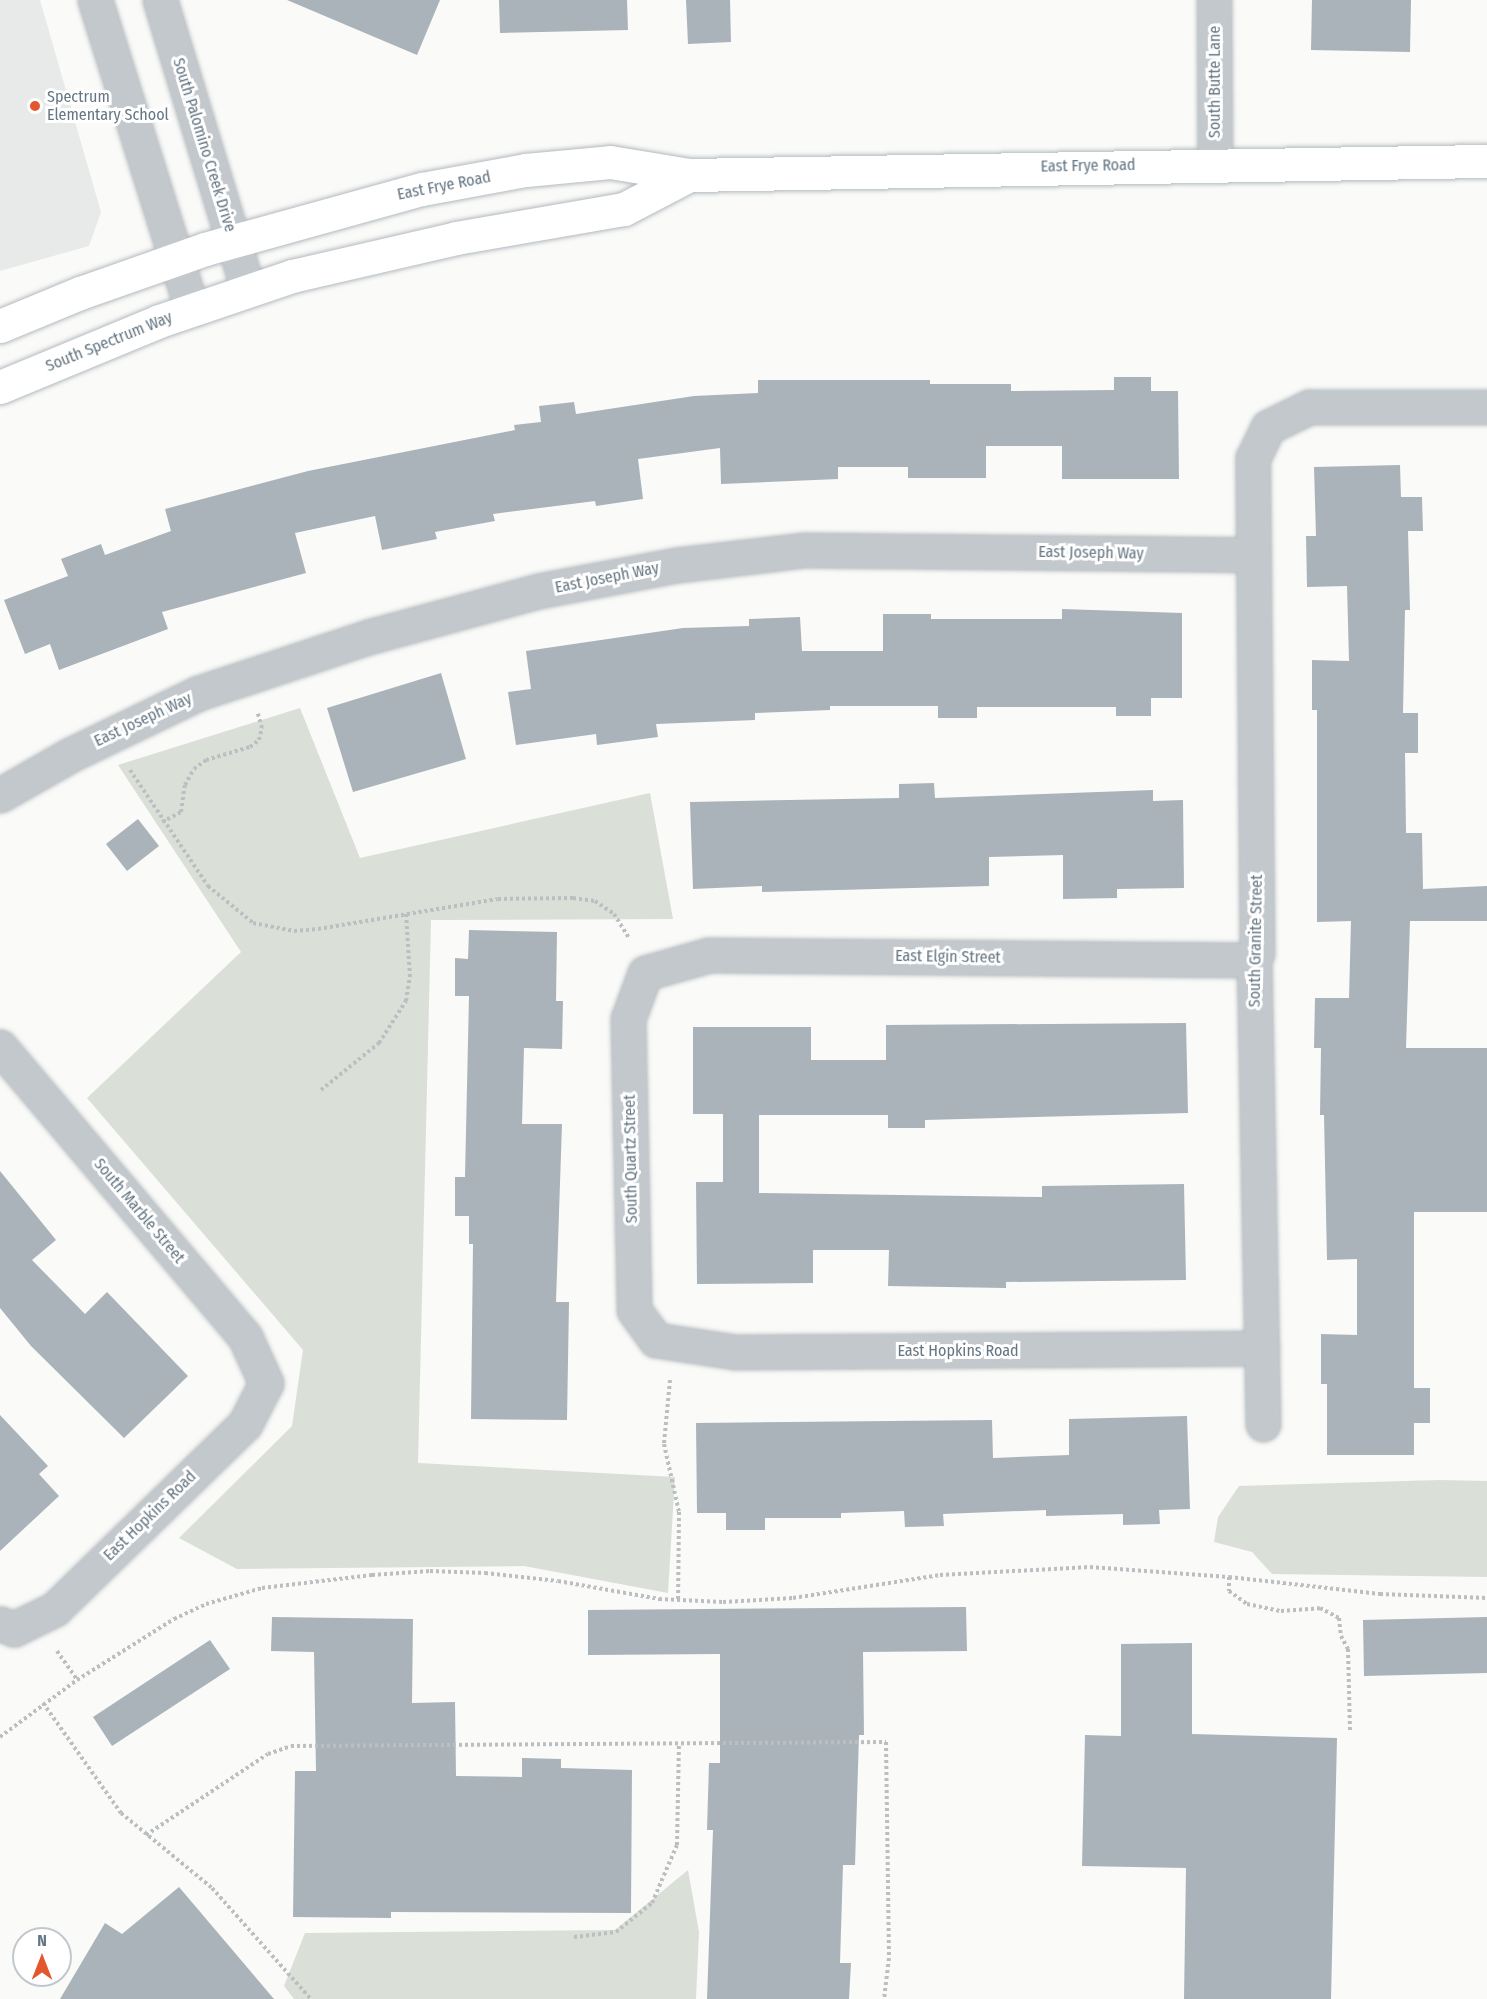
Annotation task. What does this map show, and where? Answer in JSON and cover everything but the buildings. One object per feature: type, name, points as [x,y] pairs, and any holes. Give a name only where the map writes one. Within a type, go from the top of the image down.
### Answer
[{"type":"street","points":[[95,0],[174,260],[220,300]]},
{"type":"street","name":"South Palomino Creek Drive","points":[[160,0],[219,245],[220,300]]},
{"type":"street","name":"South Butte Lane","points":[[1214,0],[1215,164]]},
{"type":"street","name":"East Frye Road","points":[[219,245],[422,189],[526,170],[610,162],[689,175],[1487,161]]},
{"type":"street","name":"East Frye Road","points":[[220,300],[292,276],[456,238],[624,208],[689,175]]},
{"type":"street","points":[[0,326],[219,245]]},
{"type":"street","name":"South Spectrum Way","points":[[0,387],[220,300]]},
{"type":"street","name":"South Granite Street","points":[[1263,1424],[1254,960],[1257,954],[1253,458],[1268,427],[1309,407],[1487,407]]},
{"type":"street","name":"East Joseph Way","points":[[0,795],[70,755],[199,693],[368,637],[550,588],[677,565],[805,550],[1253,555]]},
{"type":"street","name":"East Elgin Street","points":[[645,974],[709,955],[1254,960]]},
{"type":"street","name":"South Quartz Street","points":[[645,974],[628,1019],[634,1310],[656,1340]]},
{"type":"street","name":"South Marble Street","points":[[0,1047],[245,1337],[266,1383]]},
{"type":"street","name":"East Hopkins Road","points":[[656,1340],[735,1352],[1262,1348]]},
{"type":"street","name":"East Hopkins Road","points":[[7,1627],[55,1609],[237,1432],[266,1383]]},
{"type":"path","points":[[162,822],[181,812],[185,784],[194,769],[206,760],[250,747],[259,740],[262,728],[256,710]]},
{"type":"path","points":[[128,766],[162,822],[208,886],[254,923],[294,931],[498,899],[573,898],[595,902],[614,914],[632,944]]},
{"type":"path","points":[[321,1090],[379,1043],[394,1025],[406,1000],[410,977],[406,913]]},
{"type":"path","points":[[668,1390],[664,1444],[678,1512],[678,1602]]},
{"type":"path","points":[[0,1737],[77,1680],[174,1619],[206,1604],[262,1588],[430,1571],[558,1581],[678,1602],[794,1598],[877,1583],[1019,1569],[1090,1567],[1229,1576],[1369,1593],[1487,1598]]},
{"type":"path","points":[[1229,1576],[1229,1591],[1247,1604],[1281,1611],[1320,1608],[1340,1618],[1341,1636],[1348,1649],[1350,1731]]},
{"type":"path","points":[[51,1641],[77,1680]]},
{"type":"path","points":[[43,1703],[121,1813],[212,1888],[311,1999]]},
{"type":"path","points":[[146,1835],[268,1754],[291,1746],[886,1742],[889,1958],[884,1999]]},
{"type":"path","points":[[574,1937],[616,1932],[652,1903],[677,1845],[678,1743]]},
{"type":"shaded area","name":"Spectrum Elementary School","points":[[0,0],[40,0],[101,212],[89,246],[0,271]]},
{"type":"shaded area","points":[[300,708],[360,858],[650,793],[673,919],[431,920],[418,1463],[675,1477],[668,1593],[524,1566],[237,1569],[179,1538],[292,1426],[303,1350],[87,1098],[241,952],[118,765]]},
{"type":"shaded area","points":[[1439,1480],[1487,1481],[1487,1577],[1272,1574],[1252,1552],[1214,1542],[1218,1517],[1239,1486]]},
{"type":"shaded area","points":[[688,1870],[699,1932],[696,1999],[294,1999],[284,1986],[305,1933],[615,1930]]},
{"type":"place","name":"Spectrum Elementary School","points":[[35,106]]}]
